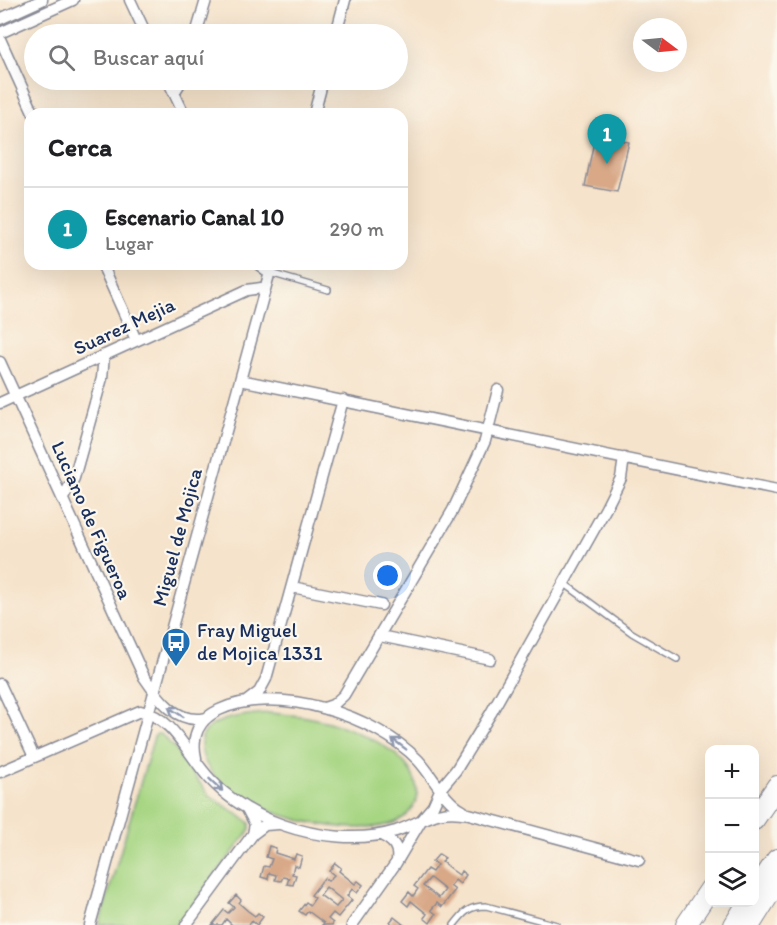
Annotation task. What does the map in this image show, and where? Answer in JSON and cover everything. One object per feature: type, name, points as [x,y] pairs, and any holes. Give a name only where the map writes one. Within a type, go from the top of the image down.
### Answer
[{"type":"highway","points":[[759,813],[777,786]]},
{"type":"highway","points":[[759,886],[777,859]]},
{"type":"highway","points":[[750,925],[777,882]]},
{"type":"highway","points":[[686,925],[705,896]]},
{"type":"highway","points":[[734,925],[745,907]]},
{"type":"street","points":[[0,19],[42,0]]},
{"type":"street","points":[[0,33],[73,0]]},
{"type":"street","points":[[130,0],[141,24]]},
{"type":"street","points":[[199,24],[206,0]]},
{"type":"street","points":[[339,24],[345,0]]},
{"type":"street","points":[[0,39],[31,108]]},
{"type":"street","points":[[173,90],[181,108]]},
{"type":"street","points":[[316,108],[320,90]]},
{"type":"street","points":[[105,270],[136,340]]},
{"type":"street","name":"Miguel de Mojica","points":[[90,925],[270,270]]},
{"type":"street","name":"Suarez Mejia","points":[[0,403],[247,290],[265,289]]},
{"type":"street","points":[[63,498],[74,478],[102,378],[104,355]]},
{"type":"street","name":"Luciano de Figueroa","points":[[0,362],[139,667],[154,691],[177,714],[192,720],[206,718]]},
{"type":"street","points":[[240,380],[777,490]]},
{"type":"street","points":[[324,708],[333,705],[344,695],[453,510],[482,450],[498,390]]},
{"type":"street","points":[[245,703],[259,692],[266,679],[343,400]]},
{"type":"street","points":[[352,925],[396,863],[422,819],[433,806],[441,788],[456,770],[565,584],[621,478],[624,458]]},
{"type":"street","points":[[292,587],[381,605]]},
{"type":"street","points":[[380,636],[490,659]]},
{"type":"street","points":[[266,679],[269,693],[285,702]]},
{"type":"street","points":[[0,684],[34,757]]},
{"type":"street","points":[[344,695],[346,712],[354,719]]},
{"type":"street","points":[[196,762],[194,746],[197,728],[218,710],[267,700],[324,708],[380,731],[399,743],[427,770],[457,808],[469,814]]},
{"type":"street","points":[[0,772],[133,712],[148,712],[167,725],[210,779],[234,801],[246,809],[281,824],[332,835],[381,835],[396,831],[432,814],[449,811],[469,814],[639,860]]},
{"type":"street","points":[[427,770],[442,776],[456,770]]},
{"type":"street","points":[[246,809],[255,824],[253,834]]},
{"type":"street","points":[[186,925],[253,834],[265,825],[281,824]]},
{"type":"street","points":[[381,835],[394,843],[398,850],[396,863]]},
{"type":"lane","points":[[276,270],[328,290]]},
{"type":"lane","points":[[565,584],[632,633],[677,659]]},
{"type":"lane","points":[[454,925],[464,911],[477,906],[486,906],[557,925]]},
{"type":"green space","points":[[270,713],[322,720],[376,741],[405,764],[414,779],[417,799],[413,807],[396,822],[374,827],[346,827],[315,823],[283,815],[253,803],[227,788],[209,769],[201,747],[202,737],[216,723],[227,719]]},
{"type":"green space","points":[[161,734],[179,753],[183,762],[210,796],[250,823],[250,830],[177,925],[99,925],[154,737]]},
{"type":"building","points":[[595,136],[629,142],[617,192],[585,186]]},
{"type":"building","points":[[269,846],[276,848],[275,853],[294,859],[296,854],[302,856],[299,867],[294,865],[292,874],[296,875],[293,885],[287,884],[289,878],[283,877],[281,881],[275,880],[276,875],[269,873],[268,879],[261,877],[264,866],[269,867],[272,859],[266,857]]},
{"type":"building","points":[[439,854],[445,858],[442,862],[452,870],[459,875],[461,871],[466,875],[460,884],[455,880],[450,886],[455,890],[442,907],[437,903],[431,910],[436,914],[430,923],[424,918],[427,914],[411,901],[408,906],[402,901],[409,892],[413,896],[418,889],[414,886],[427,869],[432,872],[437,865],[432,862]],"holes":[[[430,878],[445,890],[439,898],[423,886]]]},
{"type":"building","points":[[335,863],[341,868],[339,871],[355,884],[358,881],[363,885],[357,893],[352,889],[347,896],[352,900],[338,917],[333,913],[328,919],[333,923],[332,925],[322,925],[324,923],[308,911],[305,915],[299,911],[306,902],[310,905],[315,898],[311,895],[324,878],[328,881],[334,875],[329,871]],"holes":[[[326,887],[342,900],[336,907],[320,895]]]},
{"type":"building","points":[[236,895],[241,900],[239,903],[248,911],[255,916],[258,913],[263,917],[257,925],[252,921],[249,925],[232,925],[226,919],[222,925],[212,925],[224,910],[228,913],[234,907],[229,903]]},
{"type":"building","points":[[394,917],[404,925],[393,925],[390,922]]},
{"type":"place","name":"Escenario Canal 10","points":[[607,164]]},
{"type":"place","name":"Fray Miguel de Mojica 1331","points":[[176,668]]}]
